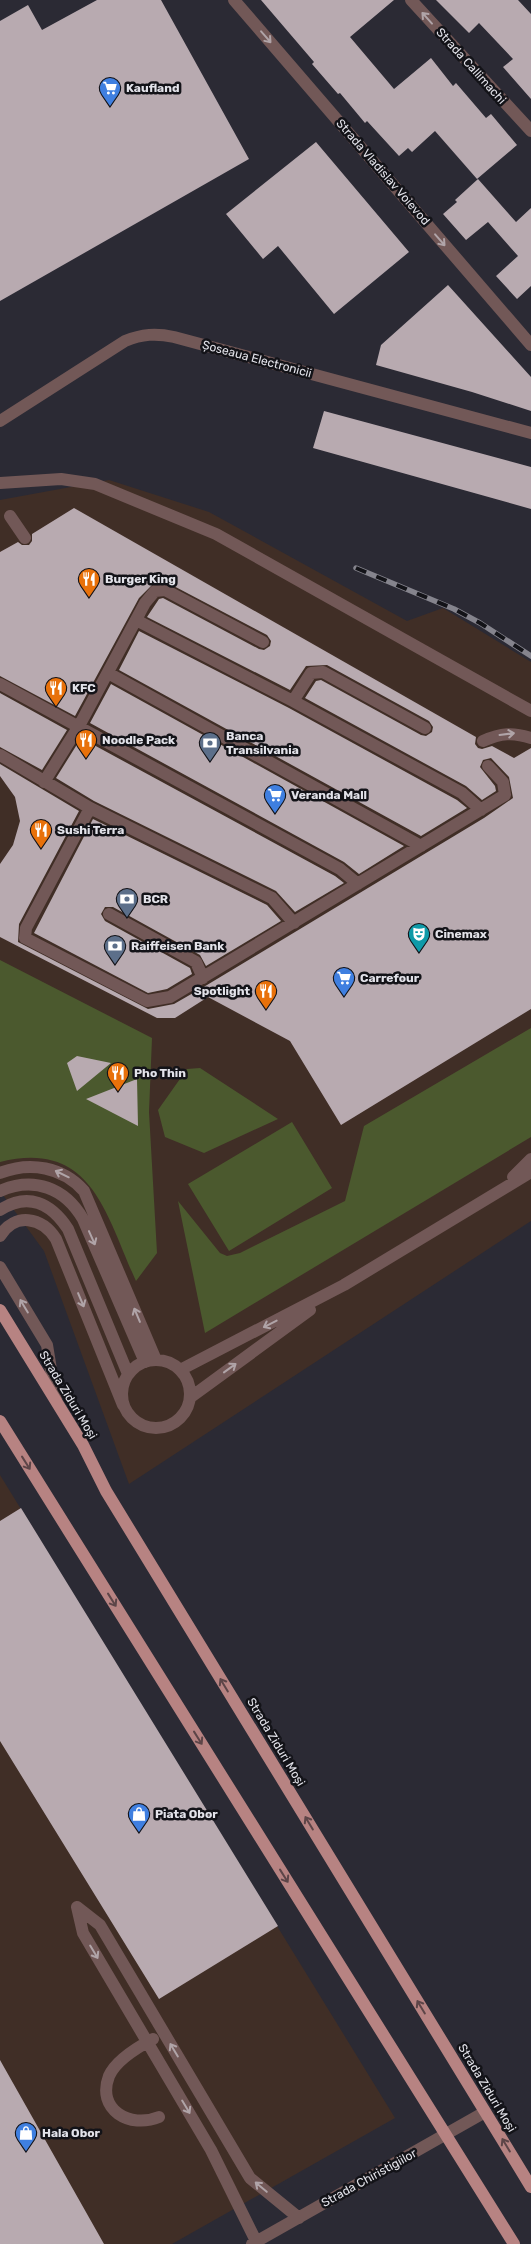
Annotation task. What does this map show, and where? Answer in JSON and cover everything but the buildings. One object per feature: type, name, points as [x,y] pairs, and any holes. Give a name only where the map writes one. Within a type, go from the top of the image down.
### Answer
[{"type":"main road","name":"Strada Ziduri Moși","points":[[0,1310],[83,1445],[106,1491],[531,2187]]},
{"type":"main road","points":[[0,1422],[514,2244]]},
{"type":"street","name":"Strada Vladislav Voievod","points":[[234,0],[531,345]]},
{"type":"street","name":"Strada Callimachi","points":[[411,0],[531,132]]},
{"type":"street","name":"Șoseaua Electronicii","points":[[0,421],[125,341],[135,337],[155,334],[174,337],[531,433]]},
{"type":"street","points":[[0,483],[62,479],[86,482],[108,488],[199,526],[531,710]]},
{"type":"street","points":[[10,516],[25,538]]},
{"type":"street","points":[[44,782],[79,726],[145,603],[155,591],[165,590],[263,642]]},
{"type":"street","points":[[136,620],[293,701],[462,793],[481,810]]},
{"type":"street","points":[[293,701],[311,673],[322,672],[425,728]]},
{"type":"street","points":[[108,673],[421,846]]},
{"type":"street","points":[[0,684],[217,804],[340,869],[358,884]]},
{"type":"street","points":[[483,742],[507,733],[515,733],[531,738]]},
{"type":"street","points":[[0,755],[90,808],[272,898],[294,923]]},
{"type":"street","points":[[90,808],[26,928],[25,938],[147,1001],[170,997],[505,795],[502,782],[488,766]]},
{"type":"street","points":[[109,914],[196,962],[203,978]]},
{"type":"street","points":[[499,1190],[531,1159]]},
{"type":"street","points":[[0,1172],[9,1169],[44,1168],[62,1173],[84,1191],[151,1361]]},
{"type":"street","points":[[180,1370],[344,1285],[531,1172]]},
{"type":"street","points":[[0,1191],[33,1184],[49,1188],[75,1205],[151,1361]]},
{"type":"street","points":[[0,1210],[10,1204],[25,1201],[37,1202],[49,1207],[59,1215],[68,1228],[128,1374]]},
{"type":"street","points":[[0,1236],[5,1229],[22,1220],[35,1221],[50,1229],[56,1239],[123,1405],[136,1422],[145,1427],[155,1429],[175,1423],[183,1416],[188,1407],[191,1397],[190,1387],[180,1370],[165,1361],[151,1361],[136,1367],[128,1374],[122,1394],[123,1405]]},
{"type":"street","points":[[0,1266],[47,1345],[56,1400]]},
{"type":"street","points":[[191,1397],[344,1285]]},
{"type":"street","points":[[254,2243],[211,2150],[83,1933],[77,1907],[100,1925],[250,2178],[299,2218]]},
{"type":"street","points":[[159,2117],[139,2122],[125,2120],[117,2114],[107,2095],[109,2077],[114,2067],[147,2042],[164,2033]]},
{"type":"street","name":"Strada Chiristigiilor","points":[[254,2243],[486,2112]]},
{"type":"street","points":[[223,2174],[242,2164]]},
{"type":"shaded area","name":"Veranda Mall","points":[[109,480],[209,512],[407,621],[443,608],[531,662],[531,1221],[129,1484],[44,1251],[0,1191],[0,500]]},
{"type":"shaded area","points":[[0,1475],[395,2118],[172,2244],[0,2244]]},
{"type":"green space","points":[[0,960],[152,1038],[149,1112],[157,1253],[136,1281],[104,1208],[91,1188],[76,1172],[56,1162],[31,1158],[0,1162]]},
{"type":"green space","points":[[531,1028],[531,1137],[205,1333],[178,1201],[220,1253],[227,1256],[240,1253],[345,1201],[364,1126]]},
{"type":"green space","points":[[200,1068],[278,1119],[204,1153],[165,1137],[158,1110],[187,1069]]},
{"type":"green space","points":[[292,1122],[332,1188],[229,1251],[188,1184]]},
{"type":"railway","points":[[356,568],[454,609],[480,623],[531,656]]},
{"type":"place","name":"Kaufland","points":[[110,107]]},
{"type":"place","name":"Burger King","points":[[89,598]]},
{"type":"place","name":"KFC","points":[[56,707]]},
{"type":"place","name":"Noodle Pack","points":[[86,759]]},
{"type":"place","name":"Banca Transilvania","points":[[210,762]]},
{"type":"place","name":"Veranda Mall","points":[[275,814]]},
{"type":"place","name":"Sushi Terra","points":[[41,849]]},
{"type":"place","name":"BCR","points":[[127,918]]},
{"type":"place","name":"Cinemax","points":[[419,953]]},
{"type":"place","name":"Raiffeisen Bank","points":[[115,965]]},
{"type":"place","name":"Carrefour","points":[[344,997]]},
{"type":"place","name":"Spotlight","points":[[266,1010]]},
{"type":"place","name":"Pho Thin","points":[[118,1092]]},
{"type":"place","name":"Piata Obor","points":[[139,1833]]},
{"type":"place","name":"Hala Obor","points":[[26,2152]]}]
